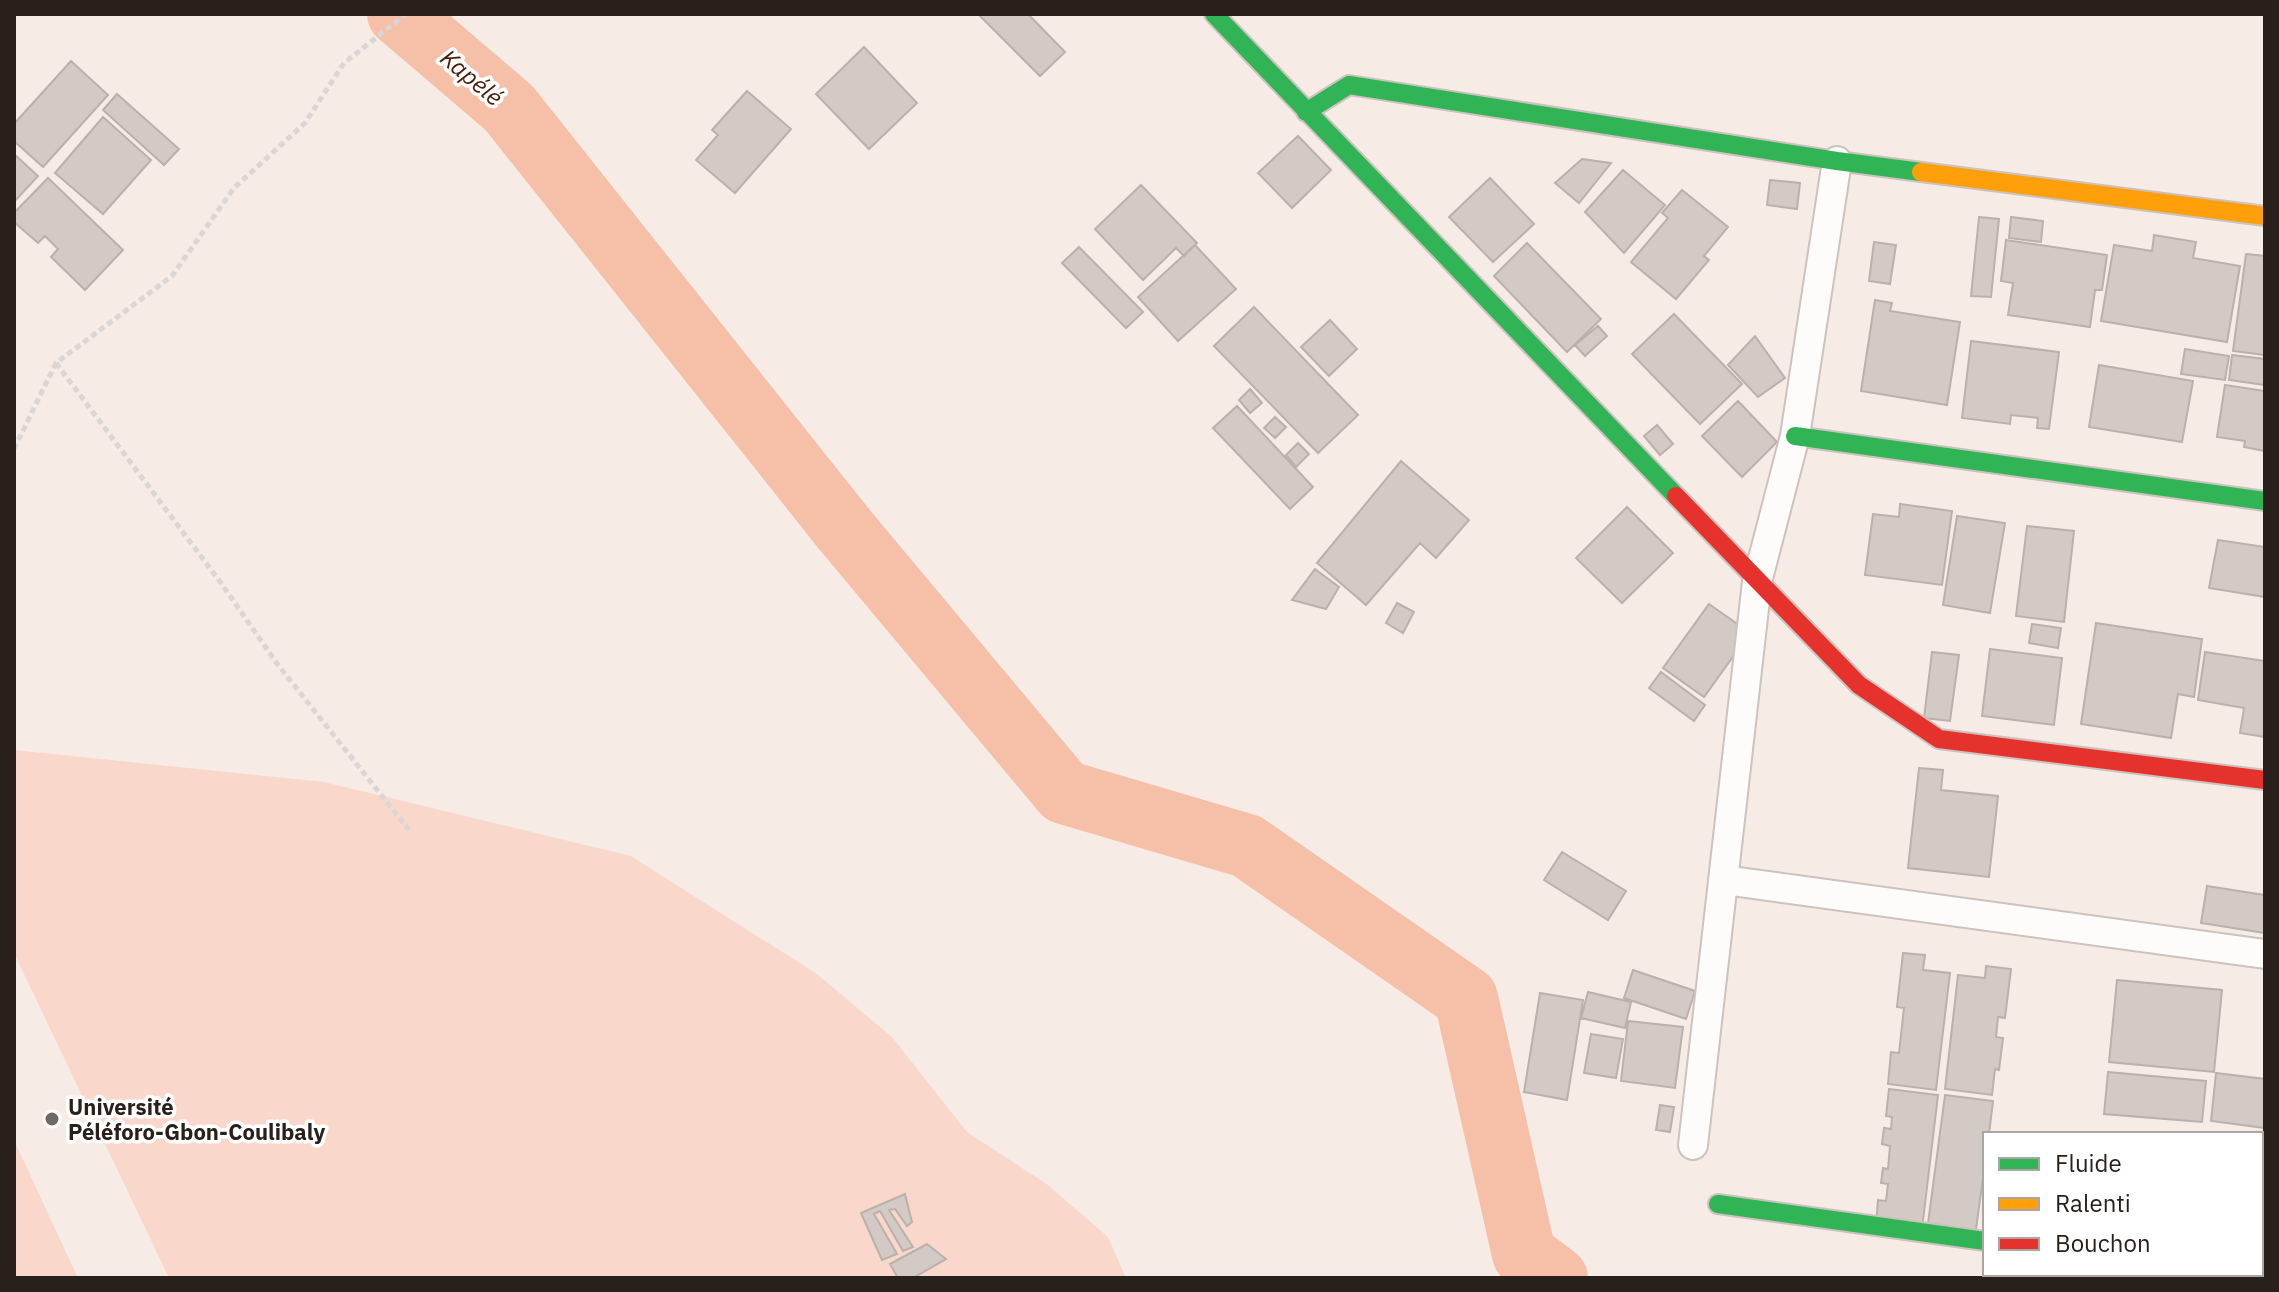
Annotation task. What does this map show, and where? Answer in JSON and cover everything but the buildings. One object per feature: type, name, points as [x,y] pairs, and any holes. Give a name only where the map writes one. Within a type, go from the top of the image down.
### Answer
[{"type":"street","points":[[1214,14],[1859,685],[1939,739],[2265,780]]},
{"type":"street","points":[[1306,112],[1349,85],[1837,161],[2265,216]]},
{"type":"street","points":[[1693,1145],[1757,582],[1795,436],[1837,161]]},
{"type":"street","points":[[1795,436],[2265,501]]},
{"type":"street","points":[[1724,880],[2265,954]]},
{"type":"street","points":[[1718,1204],[1983,1241]]},
{"type":"path","points":[[14,449],[56,363],[172,276],[234,188],[305,123],[344,63],[406,14]]},
{"type":"path","points":[[56,363],[221,583],[278,665],[409,830]]},
{"type":"shaded area","points":[[14,750],[324,782],[631,856],[817,974],[892,1037],[967,1132],[1048,1185],[1108,1237],[1126,1278],[169,1278],[14,953]]},
{"type":"shaded area","points":[[14,1140],[78,1278],[14,1278]]},
{"type":"waterway","name":"Kapélé","points":[[399,14],[509,108],[844,529],[1064,792],[1247,846],[1466,998],[1524,1254],[1556,1278]]},
{"type":"traffic: fast","points":[[1214,14],[1676,496]]},
{"type":"traffic: fast","points":[[1306,112],[1349,85],[1921,172]]},
{"type":"traffic: fast","points":[[1795,436],[2265,501]]},
{"type":"traffic: fast","points":[[1718,1204],[1983,1241]]},
{"type":"traffic: slow","points":[[1921,172],[2265,216]]},
{"type":"traffic: jam","points":[[1676,496],[1859,685],[1939,739],[2265,780]]},
{"type":"place","name":"Université Péléforo-Gbon-Coulibaly","points":[[52,1119]]}]
